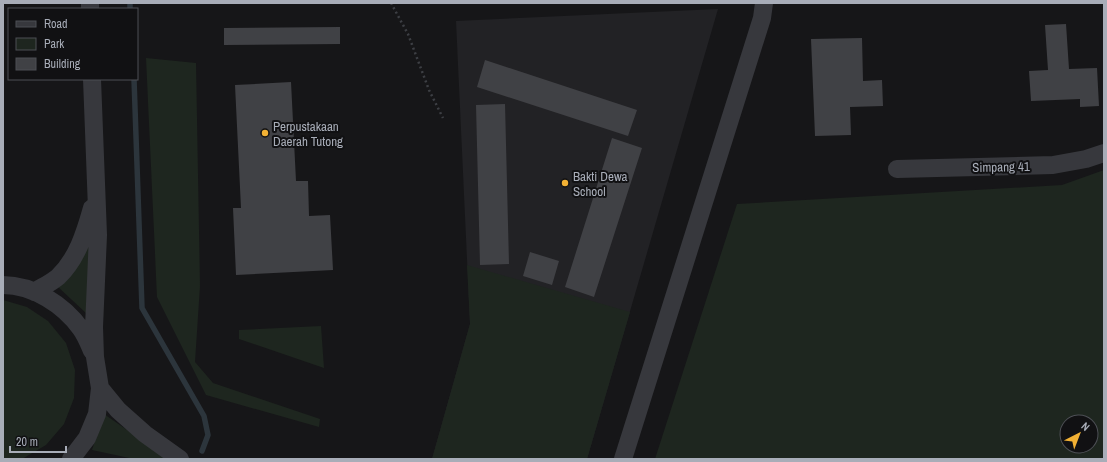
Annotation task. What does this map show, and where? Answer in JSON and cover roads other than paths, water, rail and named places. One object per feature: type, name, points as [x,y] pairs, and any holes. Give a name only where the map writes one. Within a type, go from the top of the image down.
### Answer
[{"type":"street","points":[[623,459],[762,18],[764,3]]},
{"type":"street","points":[[71,459],[87,438],[97,414],[100,388],[95,357],[94,327],[98,235],[92,80]]},
{"type":"street","name":"Simpang 41","points":[[896,169],[1053,165],[1086,159],[1104,153]]},
{"type":"street","points":[[34,292],[57,277],[72,260],[85,234],[96,190]]},
{"type":"street","points":[[3,285],[10,285],[34,292],[61,307],[82,330],[95,357]]},
{"type":"street","points":[[100,388],[118,410],[145,434],[180,459]]},
{"type":"waterway","points":[[130,3],[130,8]]},
{"type":"waterway","points":[[134,80],[142,308],[204,416],[208,435],[202,451]]},
{"type":"place","name":"Perpustakaan Daerah Tutong","points":[[265,133]]},
{"type":"place","name":"Bakti Dewa School","points":[[565,183]]}]
